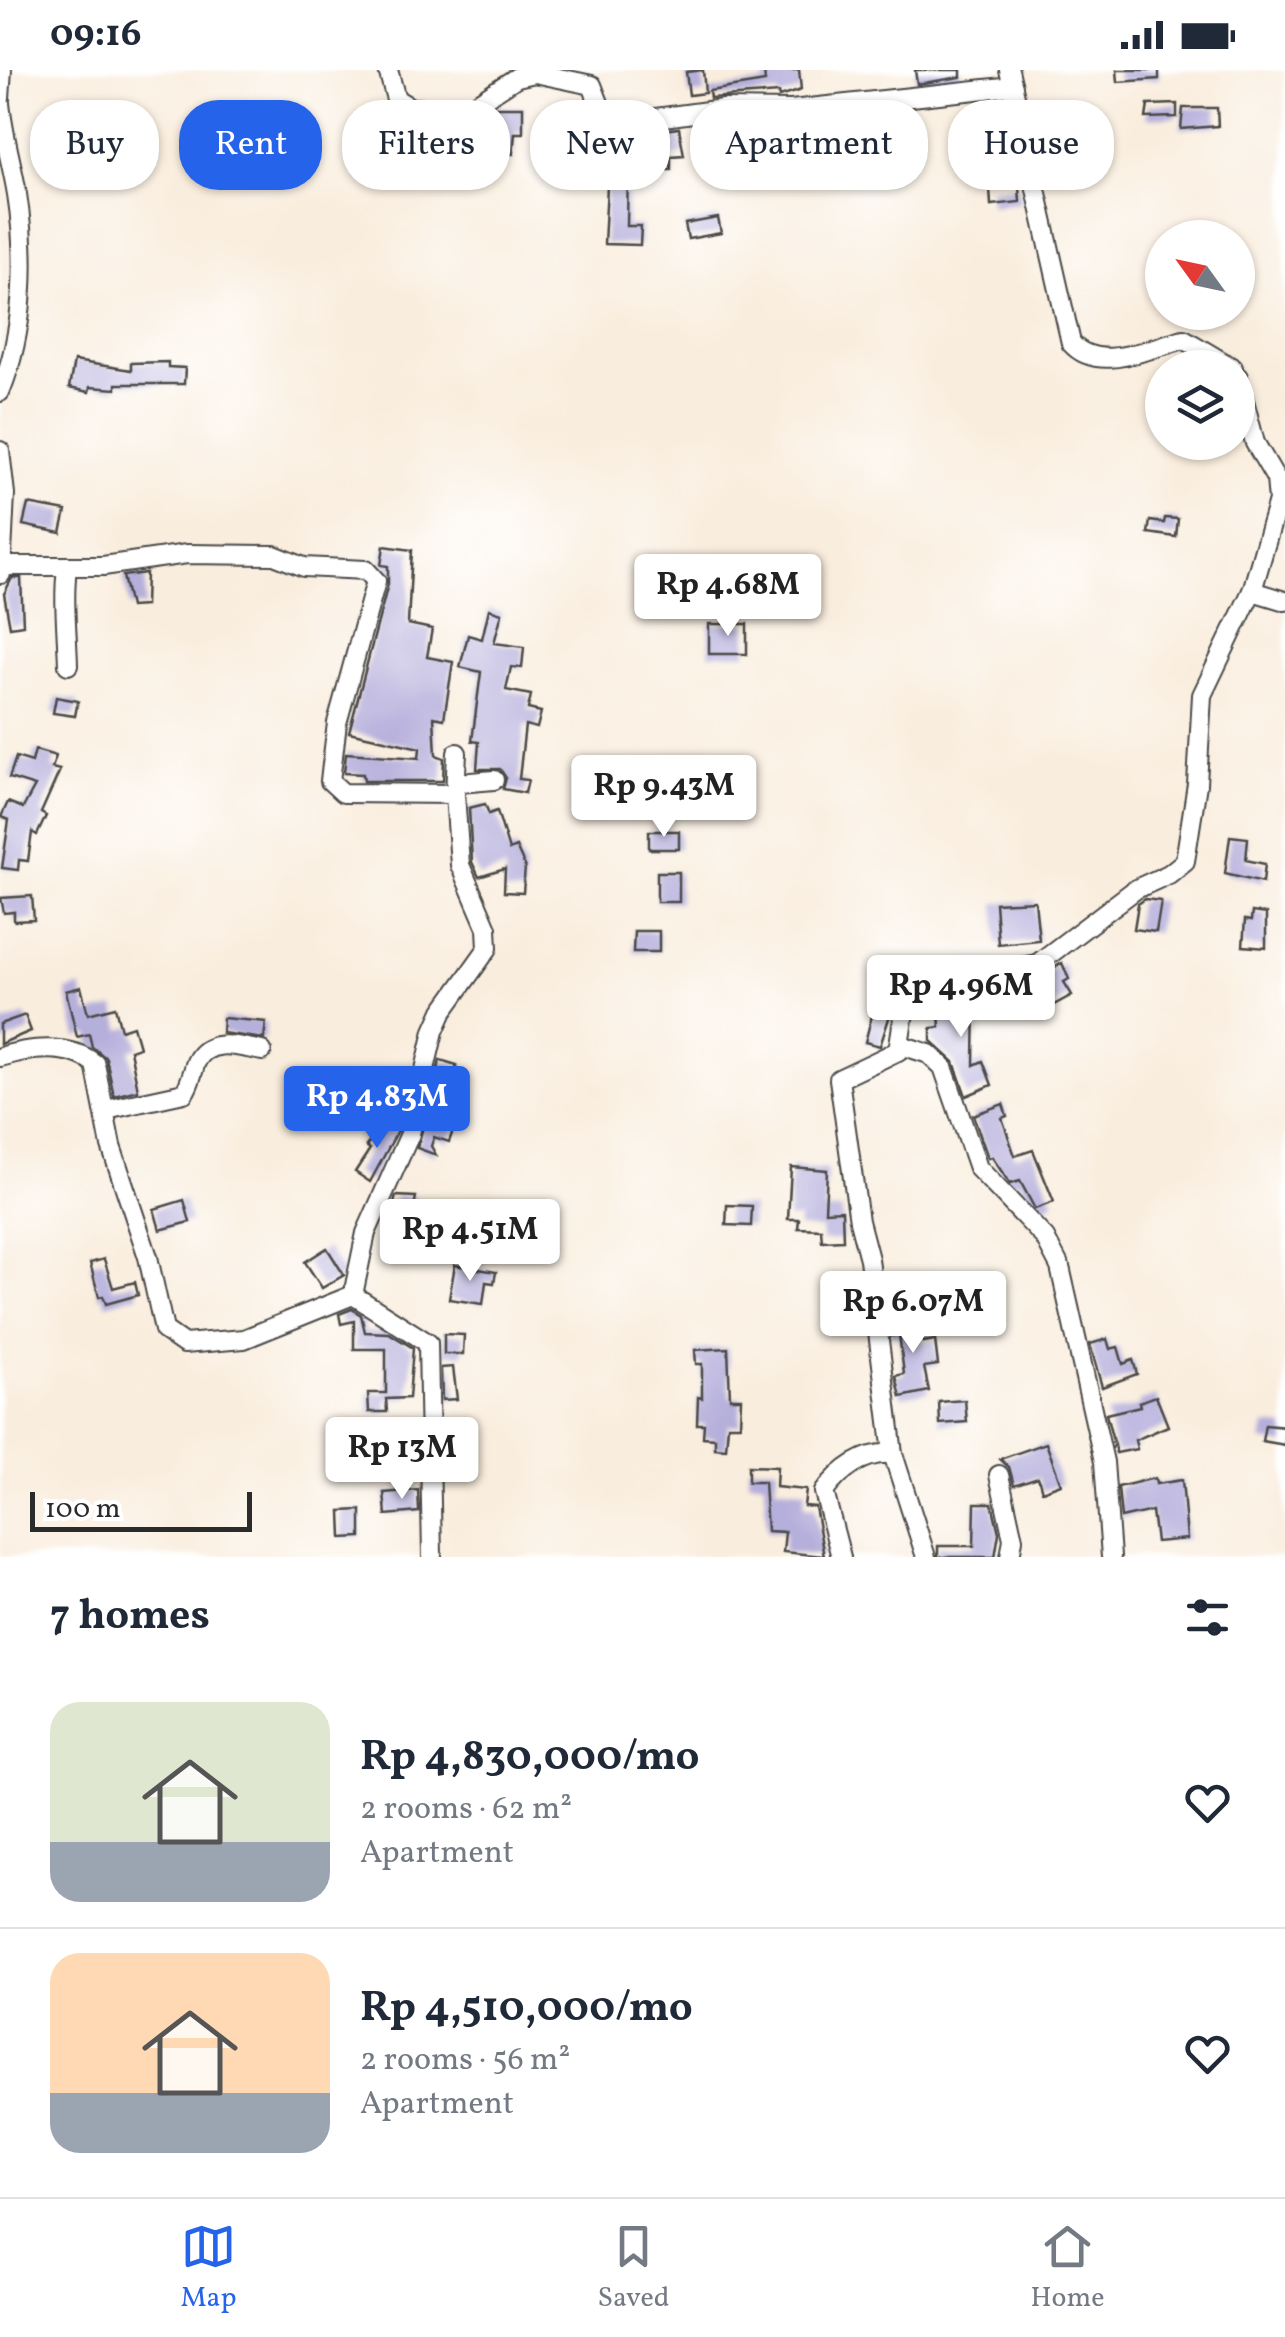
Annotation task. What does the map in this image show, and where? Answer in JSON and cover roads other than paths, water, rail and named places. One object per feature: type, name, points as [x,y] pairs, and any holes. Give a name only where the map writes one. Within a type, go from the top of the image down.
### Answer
[{"type":"street","points":[[0,392],[18,338],[21,247],[0,101],[2,70]]},
{"type":"street","points":[[388,70],[392,91],[398,100]]},
{"type":"street","points":[[482,100],[517,77],[535,74],[592,85],[610,124],[723,109],[791,110],[1011,78],[1071,343],[1083,356],[1101,360],[1184,339],[1203,350]]},
{"type":"street","points":[[926,1557],[893,1454],[869,1259],[838,1084],[844,1073],[894,1055],[901,1045],[900,1026],[908,994],[915,987],[1037,964],[1136,889],[1170,874],[1185,861],[1197,784],[1202,695],[1252,591],[1278,500],[1276,479],[1255,443]]},
{"type":"street","points":[[0,451],[6,494],[2,571],[187,554],[274,554],[304,567],[366,570],[376,581],[336,723],[331,785],[343,792],[457,789],[494,780]]},
{"type":"street","points":[[67,567],[63,607],[69,625],[68,664]]},
{"type":"street","points":[[1252,591],[1285,601]]},
{"type":"street","points":[[353,1295],[366,1233],[410,1134],[442,1011],[488,948],[487,928],[460,865],[457,753]]},
{"type":"street","points":[[106,1110],[184,1092],[197,1060],[212,1047],[223,1044],[262,1051]]},
{"type":"street","points":[[901,1045],[929,1054],[944,1067],[978,1168],[1045,1238],[1060,1267],[1104,1462],[1111,1557]]},
{"type":"street","points":[[0,1057],[49,1050],[87,1058],[94,1064],[111,1146],[148,1257],[164,1330],[172,1340],[184,1344],[244,1339],[353,1295]]},
{"type":"street","points":[[353,1295],[428,1342],[432,1557]]},
{"type":"street","points":[[841,1557],[824,1492],[836,1476],[862,1458],[893,1454]]},
{"type":"street","points":[[999,1475],[1012,1539],[1010,1557]]}]
